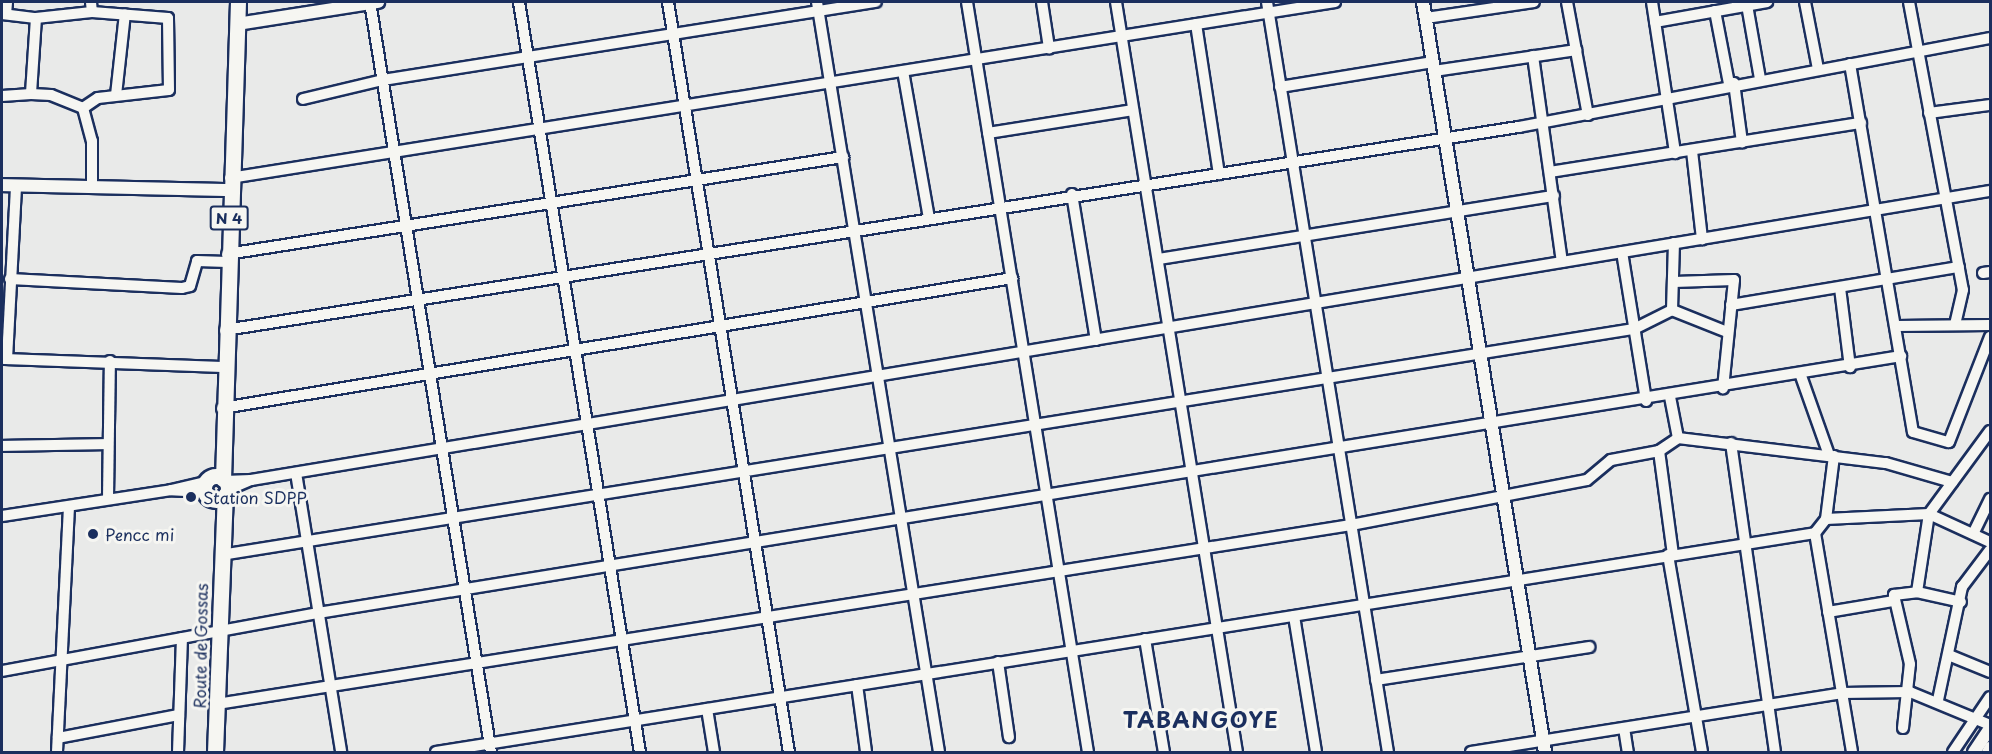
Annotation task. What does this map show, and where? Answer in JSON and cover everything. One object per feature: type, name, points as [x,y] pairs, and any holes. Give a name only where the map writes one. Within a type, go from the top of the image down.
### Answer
[{"type":"main road","name":"N 4","points":[[220,548],[217,487],[224,367],[238,2]]},
{"type":"main road","name":"Route de Gossas","points":[[216,753],[220,548]]},
{"type":"street","points":[[2,96],[51,95],[83,108],[116,95],[162,95],[169,90],[168,18],[125,14],[92,7],[36,18],[4,14],[7,2]]},
{"type":"street","points":[[237,24],[373,2],[394,152],[491,748]]},
{"type":"street","points":[[519,2],[640,753]]},
{"type":"street","points":[[668,2],[789,753]]},
{"type":"street","points":[[303,99],[383,80],[673,34],[818,6],[876,2]]},
{"type":"street","points":[[968,2],[1088,753]]},
{"type":"street","points":[[1042,2],[1049,48]]},
{"type":"street","points":[[1116,2],[1171,327],[1180,402],[1206,547],[1237,753]]},
{"type":"street","points":[[2,185],[92,188],[230,184],[394,152],[1196,24],[1268,7],[1335,2]]},
{"type":"street","points":[[1423,2],[1490,427],[1505,496],[1544,747]]},
{"type":"street","points":[[1426,18],[1534,2]]},
{"type":"street","points":[[1567,2],[1588,115]]},
{"type":"street","points":[[1652,2],[1675,153]]},
{"type":"street","points":[[1655,22],[1767,2]]},
{"type":"street","points":[[1805,2],[1818,69]]},
{"type":"street","points":[[1909,2],[1959,267],[1962,290],[1955,325]]},
{"type":"street","points":[[1747,5],[1760,79]]},
{"type":"street","points":[[818,6],[939,753]]},
{"type":"street","points":[[1268,7],[1388,753]]},
{"type":"street","points":[[1715,11],[1742,142]]},
{"type":"street","points":[[116,95],[125,14]]},
{"type":"street","points":[[31,94],[36,18]]},
{"type":"street","points":[[1196,24],[1218,174]]},
{"type":"street","points":[[225,330],[1000,208],[1072,194],[1218,174],[1542,123],[1667,100],[1731,83],[1990,38]]},
{"type":"street","points":[[1280,87],[1433,66],[1576,50]]},
{"type":"street","points":[[1533,56],[1562,262]]},
{"type":"street","points":[[1850,64],[1878,209],[1912,432],[1943,444],[1949,442],[1990,337]]},
{"type":"street","points":[[903,71],[928,219]]},
{"type":"street","points":[[1929,113],[1990,105]]},
{"type":"street","points":[[83,108],[92,141],[92,188]]},
{"type":"street","points":[[988,134],[1133,110]]},
{"type":"street","points":[[1550,172],[1861,123]]},
{"type":"street","points":[[1692,151],[1702,239]]},
{"type":"street","points":[[10,279],[183,288],[190,285],[197,261],[227,258],[406,226],[843,157]]},
{"type":"street","points":[[16,186],[4,359],[110,361],[224,367]]},
{"type":"street","points":[[2,516],[108,498],[217,487],[1990,190]]},
{"type":"street","points":[[1072,194],[1096,340]]},
{"type":"street","points":[[1159,259],[1304,231],[1554,196]]},
{"type":"street","points":[[1672,310],[1674,243]]},
{"type":"street","points":[[1622,252],[1646,401]]},
{"type":"street","points":[[1731,304],[1959,267]]},
{"type":"street","points":[[1674,282],[1730,276],[1731,304],[1723,388]]},
{"type":"street","points":[[222,408],[1012,278]]},
{"type":"street","points":[[1840,288],[1850,367]]},
{"type":"street","points":[[220,548],[307,541],[1634,329],[1672,310],[1727,332]]},
{"type":"street","points":[[1897,326],[1990,324]]},
{"type":"street","points":[[2,671],[318,613],[1490,427],[1801,376],[1901,357]]},
{"type":"street","points":[[108,498],[106,444],[110,361]]},
{"type":"street","points":[[436,753],[491,748],[707,709],[1815,533],[1826,519],[1832,456],[1801,376]]},
{"type":"street","points":[[1670,397],[1678,438]]},
{"type":"street","points":[[1917,592],[1929,514],[1990,431]]},
{"type":"street","points":[[217,704],[767,615],[1351,525],[1587,480],[1611,460],[1659,451],[1678,438],[1832,456],[1910,468],[1952,482]]},
{"type":"street","points":[[1731,443],[1775,753]]},
{"type":"street","points":[[2,446],[106,444]]},
{"type":"street","points":[[1659,451],[1670,555],[1702,753]]},
{"type":"street","points":[[296,473],[341,753]]},
{"type":"street","points":[[1974,532],[1990,499]]},
{"type":"street","points":[[57,753],[69,506]]},
{"type":"street","points":[[1826,519],[1929,514],[1974,532],[1990,542]]},
{"type":"street","points":[[1815,533],[1852,753]]},
{"type":"street","points":[[1938,700],[1951,656],[1965,580],[1990,550]]},
{"type":"street","points":[[1903,728],[1910,692],[1908,651],[1894,601],[1899,592],[1917,592],[1961,602]]},
{"type":"street","points":[[1828,612],[1894,601]]},
{"type":"street","points":[[1294,616],[1316,753]]},
{"type":"street","points":[[178,753],[182,638]]},
{"type":"street","points":[[1145,639],[1164,753]]},
{"type":"street","points":[[1376,680],[1530,658],[1589,647]]},
{"type":"street","points":[[1951,656],[1990,672]]},
{"type":"street","points":[[998,662],[1009,737]]},
{"type":"street","points":[[857,685],[866,753]]},
{"type":"street","points":[[1471,753],[1544,747],[1624,728],[1842,693],[1910,692],[1938,700],[1977,717],[1989,732],[1974,753]]},
{"type":"street","points":[[1953,753],[1990,697]]},
{"type":"street","points":[[707,709],[714,753]]},
{"type":"street","points":[[58,738],[179,715]]},
{"type":"street","points":[[1624,728],[1628,753]]},
{"type":"street","points":[[1987,753],[1990,747]]},
{"type":"place","name":"Station SDPP","points":[[191,497]]},
{"type":"place","name":"Pencc mi","points":[[93,534]]},
{"type":"district","name":"TABANGOYE","points":[[1201,719]]}]
